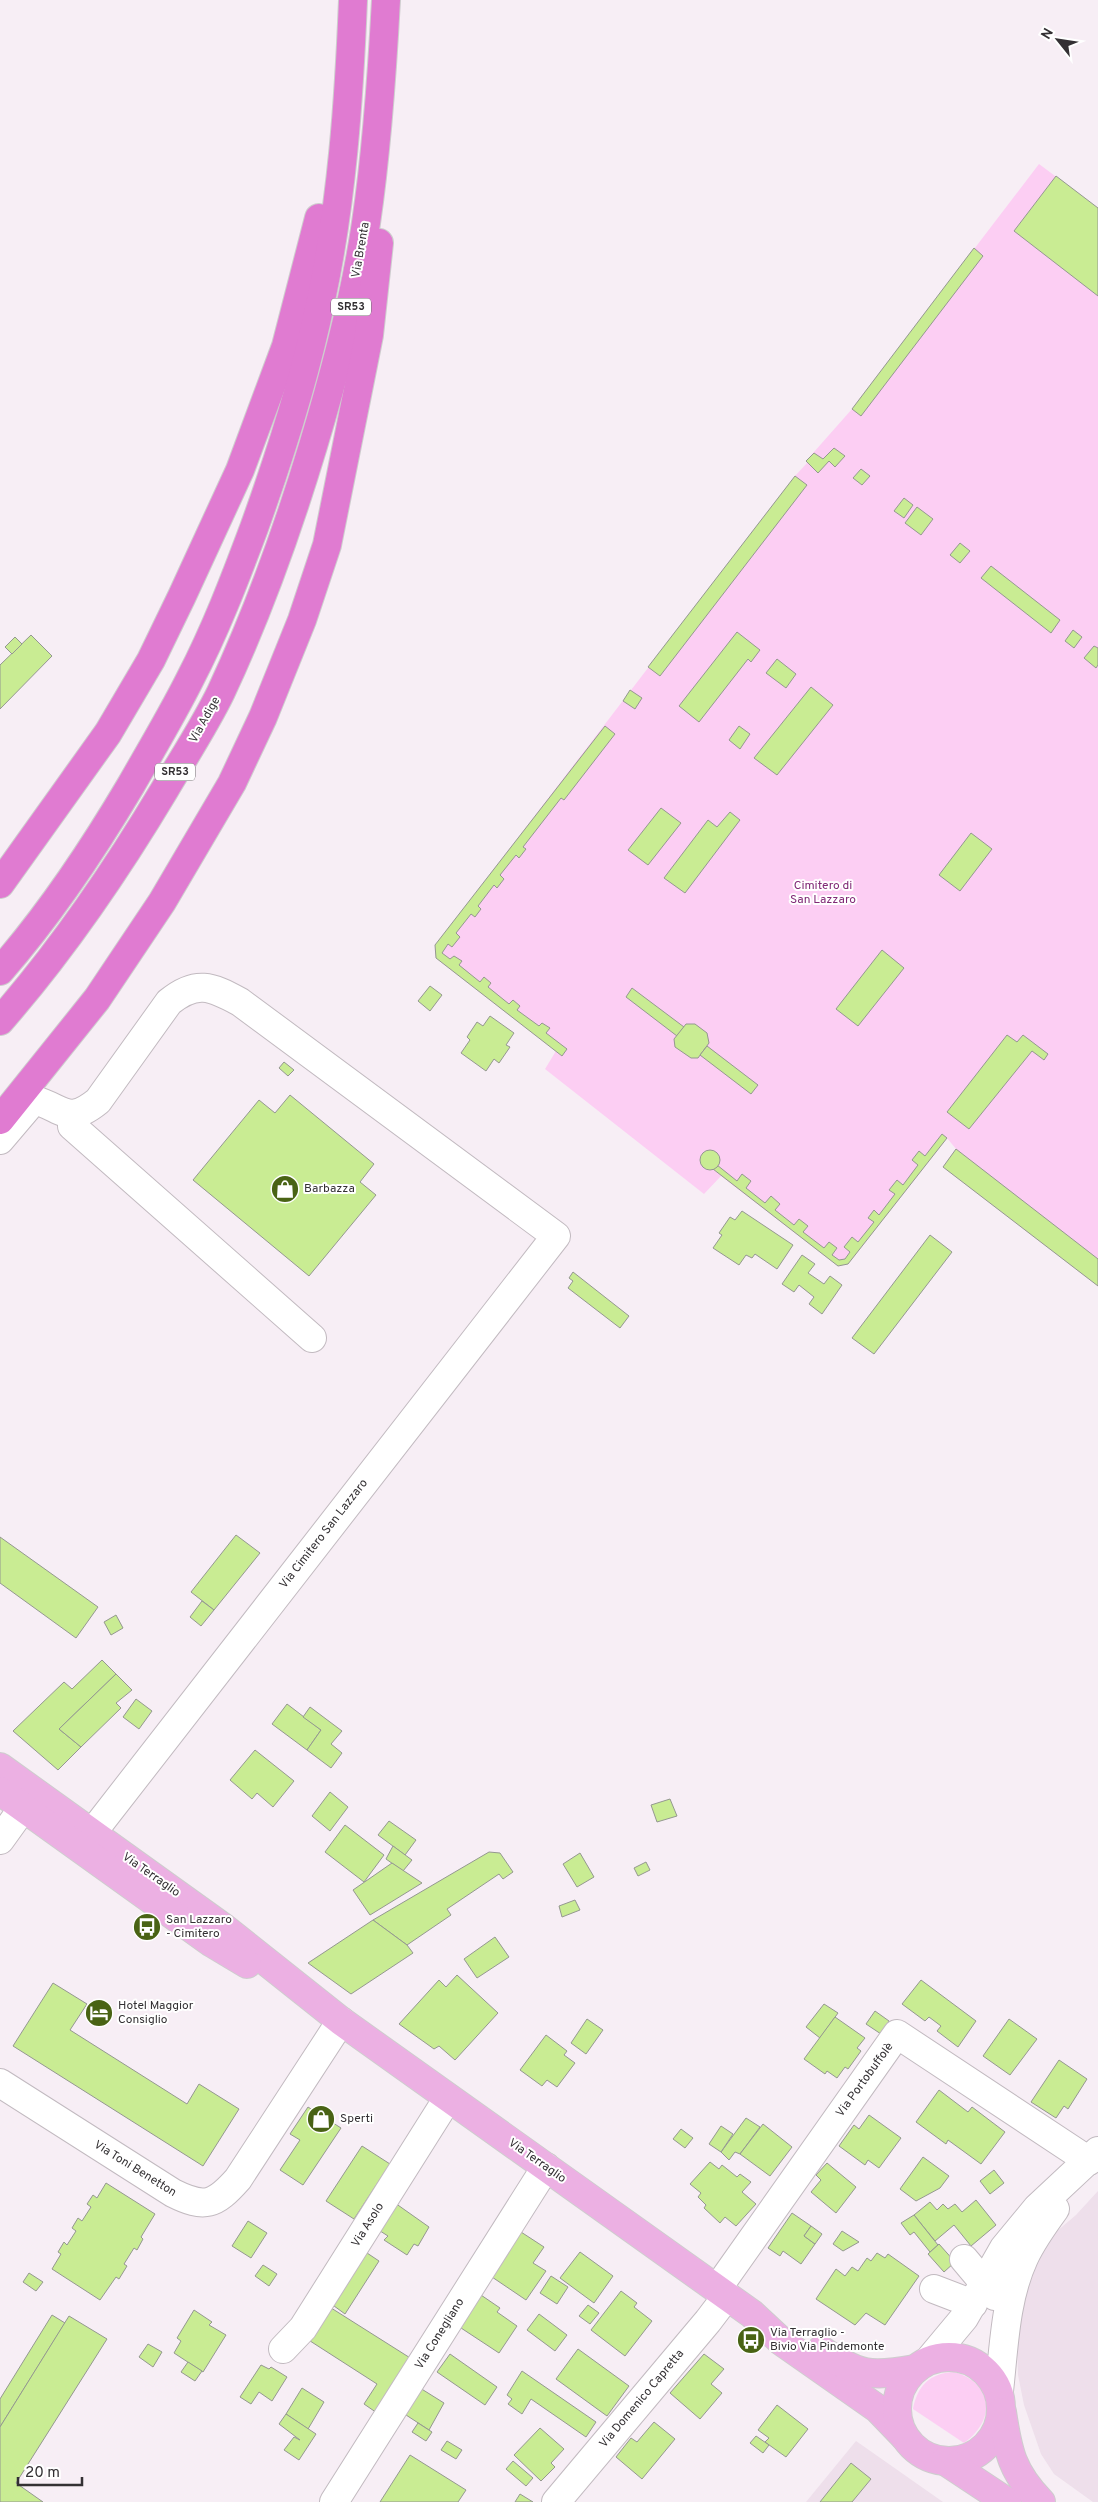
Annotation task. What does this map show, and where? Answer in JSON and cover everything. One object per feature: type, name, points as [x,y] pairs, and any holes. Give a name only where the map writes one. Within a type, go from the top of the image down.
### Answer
[{"type":"highway","name":"SR53","points":[[0,971],[62,893],[101,836],[158,739],[191,678],[216,624],[270,482],[301,387],[322,299],[338,201],[346,114],[353,0]]},
{"type":"highway","name":"Via Brenta","points":[[298,494],[328,396],[351,306],[366,225],[380,114],[386,0]]},
{"type":"highway","points":[[0,884],[108,733],[151,660],[240,470],[286,346],[346,114]]},
{"type":"highway","points":[[0,1120],[97,999],[162,902],[203,836],[232,783],[263,717],[302,620],[327,546],[369,335],[383,207],[380,114]]},
{"type":"highway","name":"Via Adige","points":[[0,1021],[35,980],[88,909],[129,850],[186,754],[220,693],[246,634],[268,581],[298,494]]},
{"type":"main road","name":"Via Terraglio","points":[[0,1767],[224,1928],[331,2014],[752,2314],[781,2341],[878,2409],[904,2436]]},
{"type":"main road","name":"Via Terraglio","points":[[0,1791],[212,1943],[331,2014]]},
{"type":"main road","name":"Via Terraglio","points":[[752,2314],[787,2327],[840,2363],[863,2374],[884,2374],[922,2364]]},
{"type":"main road","points":[[1007,2502],[945,2461],[921,2454],[904,2436],[898,2423],[896,2408],[899,2393],[905,2380],[922,2364],[946,2356],[962,2358],[978,2364],[991,2376],[1000,2400],[1007,2449],[1014,2466],[1030,2490],[1041,2502]]},
{"type":"main road","points":[[945,2461],[962,2460],[978,2453],[991,2441],[999,2426],[1000,2400]]},
{"type":"street","name":"Via Cimitero San Lazzaro","points":[[73,1114],[86,1110],[98,1101],[169,1002],[182,991],[199,986],[219,990],[240,1002],[556,1236],[92,1833]]},
{"type":"street","points":[[0,1140],[34,1100],[46,1103],[59,1112],[73,1114],[72,1126],[312,1338]]},
{"type":"street","points":[[0,1840],[23,1808]]},
{"type":"street","name":"Via Toni Benetton","points":[[0,2083],[173,2194],[190,2202],[207,2204],[223,2196],[238,2179],[331,2014]]},
{"type":"street","name":"Via Portobuffolè","points":[[722,2292],[898,2034],[1095,2163]]},
{"type":"street","name":"Via Asolo","points":[[283,2348],[303,2328],[448,2098]]},
{"type":"street","points":[[1000,2400],[1009,2313],[1014,2288],[1024,2258],[1064,2196],[1095,2163]]},
{"type":"street","points":[[922,2364],[978,2294],[1004,2248],[1037,2208],[1095,2163]]},
{"type":"street","name":"Via Conegliano","points":[[334,2502],[546,2168]]},
{"type":"street","points":[[964,2259],[978,2294]]},
{"type":"street","points":[[934,2288],[978,2294],[1009,2313]]},
{"type":"street","name":"Via Domenico Capretta","points":[[556,2502],[708,2321],[722,2292]]},
{"type":"shaded area","points":[[1098,2191],[1098,2502],[1093,2502],[1054,2474],[1041,2454],[1024,2405],[1018,2375],[1017,2343],[1023,2298],[1032,2268],[1049,2238],[1076,2215]]},
{"type":"shaded area","points":[[856,2441],[943,2502],[806,2502]]},
{"type":"green space","name":"Cimitero di San Lazzaro","points":[[1039,164],[1098,208],[1098,1286],[943,1167],[956,1149],[947,1138],[848,1264],[838,1266],[721,1176],[704,1194],[545,1069],[556,1051],[436,958],[435,946],[795,476],[807,463],[806,461],[852,409]]},
{"type":"green space","points":[[954,2372],[967,2377],[977,2384],[983,2393],[986,2403],[982,2424],[964,2443],[913,2409],[921,2387],[926,2382],[938,2375]]},
{"type":"building","points":[[1056,176],[1098,208],[1098,296],[1014,231]]},
{"type":"building","points":[[974,248],[983,256],[861,416],[852,409]]},
{"type":"building","points":[[834,448],[845,456],[835,467],[829,461],[818,473],[806,461],[814,453],[823,459]]},
{"type":"building","points":[[861,469],[870,476],[862,485],[853,478]]},
{"type":"building","points":[[795,476],[807,485],[660,676],[648,667]]},
{"type":"building","points":[[904,498],[913,505],[904,518],[894,511]]},
{"type":"building","points":[[917,507],[933,519],[921,535],[905,523]]},
{"type":"building","points":[[960,543],[970,551],[960,563],[950,555]]},
{"type":"building","points":[[991,566],[1060,620],[1051,633],[981,578]]},
{"type":"building","points":[[1073,630],[1082,637],[1074,648],[1065,641]]},
{"type":"building","points":[[737,632],[760,650],[751,662],[748,659],[699,722],[679,706]]},
{"type":"building","points":[[31,635],[52,656],[0,709],[0,665]]},
{"type":"building","points":[[15,637],[22,644],[12,654],[5,647]]},
{"type":"building","points":[[1094,646],[1098,648],[1098,665],[1096,668],[1084,658]]},
{"type":"building","points":[[777,659],[796,674],[786,688],[766,673]]},
{"type":"building","points":[[811,687],[833,705],[777,775],[754,758]]},
{"type":"building","points":[[630,690],[642,698],[635,709],[623,701]]},
{"type":"building","points":[[605,726],[615,734],[564,800],[561,798],[523,847],[526,849],[519,858],[516,855],[500,875],[504,879],[497,888],[494,885],[478,906],[481,909],[475,917],[471,914],[456,933],[460,937],[452,947],[448,944],[442,953],[450,959],[454,956],[462,961],[459,965],[480,982],[484,977],[491,983],[488,987],[509,1004],[513,1000],[520,1006],[517,1010],[539,1026],[542,1023],[550,1028],[546,1033],[567,1049],[562,1056],[436,958],[435,945]]},
{"type":"building","points":[[739,726],[750,734],[740,749],[729,740]]},
{"type":"building","points":[[661,808],[681,823],[648,865],[628,850]]},
{"type":"building","points":[[730,812],[740,820],[685,893],[664,878],[708,820],[717,827]]},
{"type":"building","points":[[971,833],[992,849],[960,891],[939,875]]},
{"type":"building","points":[[882,950],[904,968],[858,1026],[836,1009]]},
{"type":"building","points":[[430,986],[442,995],[430,1011],[418,1001]]},
{"type":"building","points":[[632,988],[684,1027],[677,1036],[626,997]]},
{"type":"building","points":[[490,1016],[514,1033],[506,1045],[510,1047],[499,1063],[494,1059],[486,1071],[461,1053],[470,1040],[467,1037],[477,1022],[483,1026]]},
{"type":"building","points":[[686,1024],[695,1024],[707,1033],[709,1043],[698,1058],[691,1058],[675,1047],[674,1039]]},
{"type":"building","points":[[1007,1035],[1017,1042],[1023,1035],[1048,1054],[1044,1060],[1032,1051],[969,1129],[947,1112]]},
{"type":"building","points":[[707,1046],[758,1085],[751,1094],[700,1055]]},
{"type":"building","points":[[284,1062],[294,1070],[288,1076],[279,1068]]},
{"type":"building","name":"Barbazza","points":[[290,1095],[374,1164],[360,1182],[376,1195],[309,1276],[193,1180],[259,1100],[275,1113]]},
{"type":"building","points":[[942,1134],[947,1138],[848,1264],[838,1266],[713,1169],[717,1165],[737,1181],[742,1174],[751,1181],[746,1188],[765,1203],[771,1196],[780,1204],[775,1210],[794,1225],[799,1219],[808,1226],[803,1232],[824,1248],[829,1242],[837,1248],[832,1255],[839,1260],[845,1259],[850,1252],[844,1247],[852,1237],[858,1242],[874,1222],[868,1218],[874,1210],[879,1215],[895,1194],[889,1190],[897,1180],[903,1185],[918,1165],[912,1160],[919,1151],[925,1156]]},
{"type":"building","points":[[956,1149],[1098,1259],[1098,1286],[943,1167]]},
{"type":"building","points":[[710,1150],[717,1153],[720,1160],[717,1167],[710,1170],[703,1167],[700,1160],[703,1153]]},
{"type":"building","points":[[742,1211],[793,1245],[777,1269],[755,1254],[752,1258],[746,1255],[739,1265],[713,1248],[722,1235],[719,1233],[730,1217],[735,1220]]},
{"type":"building","points":[[930,1235],[952,1252],[874,1354],[852,1338]]},
{"type":"building","points":[[802,1255],[815,1264],[808,1273],[824,1284],[830,1276],[842,1285],[822,1314],[809,1304],[814,1297],[799,1285],[794,1292],[782,1284]]},
{"type":"building","points":[[573,1272],[629,1316],[620,1328],[568,1288],[573,1281],[569,1278]]},
{"type":"building","points":[[236,1535],[260,1553],[214,1610],[191,1592]]},
{"type":"building","points":[[0,1537],[98,1607],[76,1638],[0,1583]]},
{"type":"building","points":[[202,1601],[214,1610],[201,1626],[190,1617]]},
{"type":"building","points":[[116,1615],[123,1628],[111,1635],[104,1622]]},
{"type":"building","points":[[102,1660],[116,1674],[59,1729],[81,1747],[58,1770],[13,1731],[64,1682],[72,1689]]},
{"type":"building","points":[[116,1674],[132,1690],[116,1703],[121,1708],[81,1747],[59,1729]]},
{"type":"building","points":[[136,1699],[152,1711],[139,1729],[123,1717]]},
{"type":"building","points":[[287,1704],[321,1730],[307,1750],[272,1724]]},
{"type":"building","points":[[310,1707],[342,1731],[331,1744],[342,1753],[331,1768],[307,1750],[321,1730],[303,1717]]},
{"type":"building","points":[[255,1750],[294,1781],[273,1807],[257,1793],[252,1799],[230,1780]]},
{"type":"building","points":[[330,1792],[348,1807],[330,1831],[312,1816]]},
{"type":"building","points":[[670,1799],[677,1816],[657,1822],[651,1805]]},
{"type":"building","points":[[389,1821],[416,1840],[405,1855],[378,1835]]},
{"type":"building","points":[[345,1825],[384,1855],[364,1882],[325,1852]]},
{"type":"building","points":[[393,1846],[412,1860],[403,1871],[386,1859]]},
{"type":"building","points":[[489,1852],[500,1853],[513,1872],[503,1879],[499,1874],[447,1909],[451,1915],[407,1945],[373,1920]]},
{"type":"building","points":[[580,1853],[594,1877],[577,1887],[563,1864]]},
{"type":"building","points":[[646,1862],[650,1870],[638,1876],[634,1868]]},
{"type":"building","points":[[392,1863],[422,1883],[370,1915],[353,1890]]},
{"type":"building","points":[[575,1900],[580,1910],[562,1917],[559,1906]]},
{"type":"building","points":[[373,1920],[407,1945],[413,1953],[351,1994],[308,1963]]},
{"type":"building","points":[[495,1937],[509,1957],[477,1978],[464,1959]]},
{"type":"building","points":[[457,1975],[498,2013],[455,2060],[439,2046],[434,2049],[399,2024],[439,1980],[446,1987]]},
{"type":"building","points":[[921,1980],[976,2021],[958,2047],[937,2031],[941,2026],[929,2017],[925,2021],[902,2004]]},
{"type":"building","points":[[53,1983],[87,2004],[70,2030],[187,2104],[199,2084],[239,2109],[203,2166],[13,2046]]},
{"type":"building","points":[[824,2004],[838,2013],[820,2038],[806,2027]]},
{"type":"building","points":[[875,2011],[889,2021],[881,2034],[866,2024]]},
{"type":"building","points":[[835,2017],[865,2038],[857,2048],[861,2051],[848,2069],[845,2067],[837,2078],[827,2071],[825,2074],[804,2059]]},
{"type":"building","points":[[587,2019],[603,2030],[586,2054],[571,2043]]},
{"type":"building","points":[[1009,2019],[1037,2039],[1010,2075],[983,2056]]},
{"type":"building","points":[[546,2035],[567,2051],[564,2055],[575,2063],[557,2087],[547,2080],[542,2086],[520,2070]]},
{"type":"building","points":[[1059,2060],[1087,2079],[1068,2109],[1064,2106],[1056,2118],[1031,2102]]},
{"type":"building","points":[[939,2090],[968,2112],[972,2107],[1005,2132],[981,2164],[948,2140],[946,2144],[916,2122]]},
{"type":"building","points":[[308,2107],[341,2128],[303,2185],[280,2170],[300,2140],[290,2134]]},
{"type":"building","points":[[869,2115],[901,2138],[879,2168],[868,2160],[865,2165],[839,2146],[854,2125],[859,2129]]},
{"type":"building","points":[[746,2118],[760,2127],[740,2154],[735,2152],[729,2160],[721,2152]]},
{"type":"building","points":[[763,2124],[792,2147],[770,2176],[740,2154]]},
{"type":"building","points":[[721,2126],[733,2134],[721,2152],[709,2144]]},
{"type":"building","points":[[681,2129],[693,2138],[685,2148],[673,2139]]},
{"type":"building","points":[[362,2146],[390,2164],[354,2219],[326,2201]]},
{"type":"building","points":[[923,2157],[949,2176],[940,2188],[916,2201],[900,2189]]},
{"type":"building","points":[[710,2162],[719,2169],[722,2165],[737,2177],[740,2174],[751,2182],[742,2192],[756,2204],[736,2226],[725,2217],[720,2223],[704,2208],[706,2205],[698,2197],[701,2193],[690,2184]]},
{"type":"building","points":[[827,2163],[856,2187],[836,2213],[811,2192],[821,2180],[816,2175]]},
{"type":"building","points":[[994,2170],[1004,2183],[990,2194],[980,2181]]},
{"type":"building","points":[[106,2183],[155,2214],[141,2237],[143,2239],[137,2250],[134,2248],[124,2264],[127,2266],[119,2279],[116,2277],[100,2300],[52,2269],[61,2254],[58,2252],[64,2242],[67,2245],[76,2231],[72,2228],[78,2218],[82,2221],[91,2207],[87,2204],[93,2195],[97,2198]]},
{"type":"building","points":[[976,2200],[996,2225],[971,2246],[954,2225],[935,2241],[914,2215],[930,2202],[937,2210],[943,2204],[948,2209],[955,2204],[962,2212]]},
{"type":"building","points":[[395,2203],[429,2227],[418,2246],[414,2244],[407,2255],[384,2240],[388,2236],[377,2229]]},
{"type":"building","points":[[792,2213],[811,2226],[804,2236],[815,2244],[801,2264],[783,2251],[780,2256],[768,2248]]},
{"type":"building","points":[[914,2215],[938,2245],[930,2252],[914,2232],[910,2235],[901,2223]]},
{"type":"building","points":[[248,2221],[267,2233],[251,2258],[232,2246]]},
{"type":"building","points":[[811,2226],[822,2234],[815,2244],[804,2236]]},
{"type":"building","points":[[842,2231],[859,2242],[843,2251],[833,2244]]},
{"type":"building","points":[[521,2232],[544,2247],[533,2263],[546,2271],[526,2300],[492,2277]]},
{"type":"building","points":[[939,2244],[955,2262],[944,2272],[928,2254]]},
{"type":"building","points":[[364,2251],[379,2261],[345,2314],[330,2303]]},
{"type":"building","points":[[580,2252],[613,2276],[594,2303],[560,2278]]},
{"type":"building","points":[[877,2253],[885,2258],[888,2254],[919,2276],[885,2325],[866,2313],[855,2325],[816,2299],[836,2269],[845,2276],[852,2267],[858,2271],[867,2258],[871,2261]]},
{"type":"building","points":[[263,2265],[277,2274],[269,2286],[255,2276]]},
{"type":"building","points":[[29,2273],[43,2282],[36,2291],[23,2282]]},
{"type":"building","points":[[551,2276],[568,2287],[557,2304],[540,2293]]},
{"type":"building","points":[[621,2291],[637,2303],[634,2307],[652,2321],[625,2356],[591,2330]]},
{"type":"building","points":[[478,2293],[500,2308],[497,2312],[517,2326],[499,2353],[458,2326]]},
{"type":"building","points":[[588,2305],[599,2313],[590,2324],[579,2316]]},
{"type":"building","points":[[328,2306],[415,2361],[380,2415],[364,2404],[377,2384],[307,2339]]},
{"type":"building","points":[[194,2310],[212,2322],[209,2325],[226,2335],[203,2372],[174,2353],[181,2341],[177,2338]]},
{"type":"building","points":[[539,2314],[567,2335],[555,2351],[527,2330]]},
{"type":"building","points":[[52,2315],[65,2323],[0,2427],[0,2399]]},
{"type":"building","points":[[69,2316],[107,2339],[16,2483],[43,2502],[0,2502],[0,2427]]},
{"type":"building","points":[[148,2344],[162,2352],[153,2367],[139,2357]]},
{"type":"building","points":[[578,2349],[629,2386],[607,2416],[556,2379]]},
{"type":"building","points":[[450,2354],[497,2387],[485,2405],[437,2372]]},
{"type":"building","points":[[704,2354],[724,2369],[711,2384],[722,2393],[700,2419],[670,2393]]},
{"type":"building","points":[[188,2362],[202,2371],[195,2381],[181,2372]]},
{"type":"building","points":[[261,2365],[269,2369],[271,2367],[287,2377],[272,2401],[259,2392],[251,2404],[240,2397]]},
{"type":"building","points":[[522,2371],[596,2422],[586,2437],[531,2399],[522,2414],[508,2404],[512,2399],[507,2395]]},
{"type":"building","points":[[302,2388],[324,2402],[308,2429],[286,2414]]},
{"type":"building","points":[[420,2388],[444,2403],[429,2430],[403,2413]]},
{"type":"building","points":[[777,2405],[808,2429],[786,2457],[765,2442],[769,2438],[758,2430]]},
{"type":"building","points":[[286,2414],[316,2434],[299,2460],[284,2450],[294,2437],[300,2440],[279,2424]]},
{"type":"building","points":[[654,2422],[675,2439],[642,2479],[616,2457],[631,2438],[637,2442]]},
{"type":"building","points":[[418,2423],[432,2432],[426,2441],[412,2432]]},
{"type":"building","points":[[540,2428],[564,2449],[551,2463],[555,2467],[541,2481],[514,2455]]},
{"type":"building","points":[[756,2436],[769,2445],[763,2453],[750,2443]]},
{"type":"building","points":[[447,2441],[462,2450],[456,2459],[441,2450]]},
{"type":"building","points":[[410,2455],[466,2490],[458,2502],[380,2502]]},
{"type":"building","points":[[513,2461],[533,2478],[526,2486],[506,2469]]},
{"type":"building","points":[[851,2463],[871,2479],[852,2502],[820,2502]]},
{"type":"building","points":[[520,2494],[533,2502],[515,2502]]},
{"type":"place","name":"Barbazza","points":[[285,1189]]},
{"type":"place","name":"San Lazzaro - Cimitero","points":[[147,1927]]},
{"type":"place","name":"Hotel Maggior Consiglio","points":[[99,2013]]},
{"type":"place","name":"Sperti","points":[[321,2119]]},
{"type":"place","name":"Via Terraglio - Bivio Via Pindemonte","points":[[751,2340]]}]
